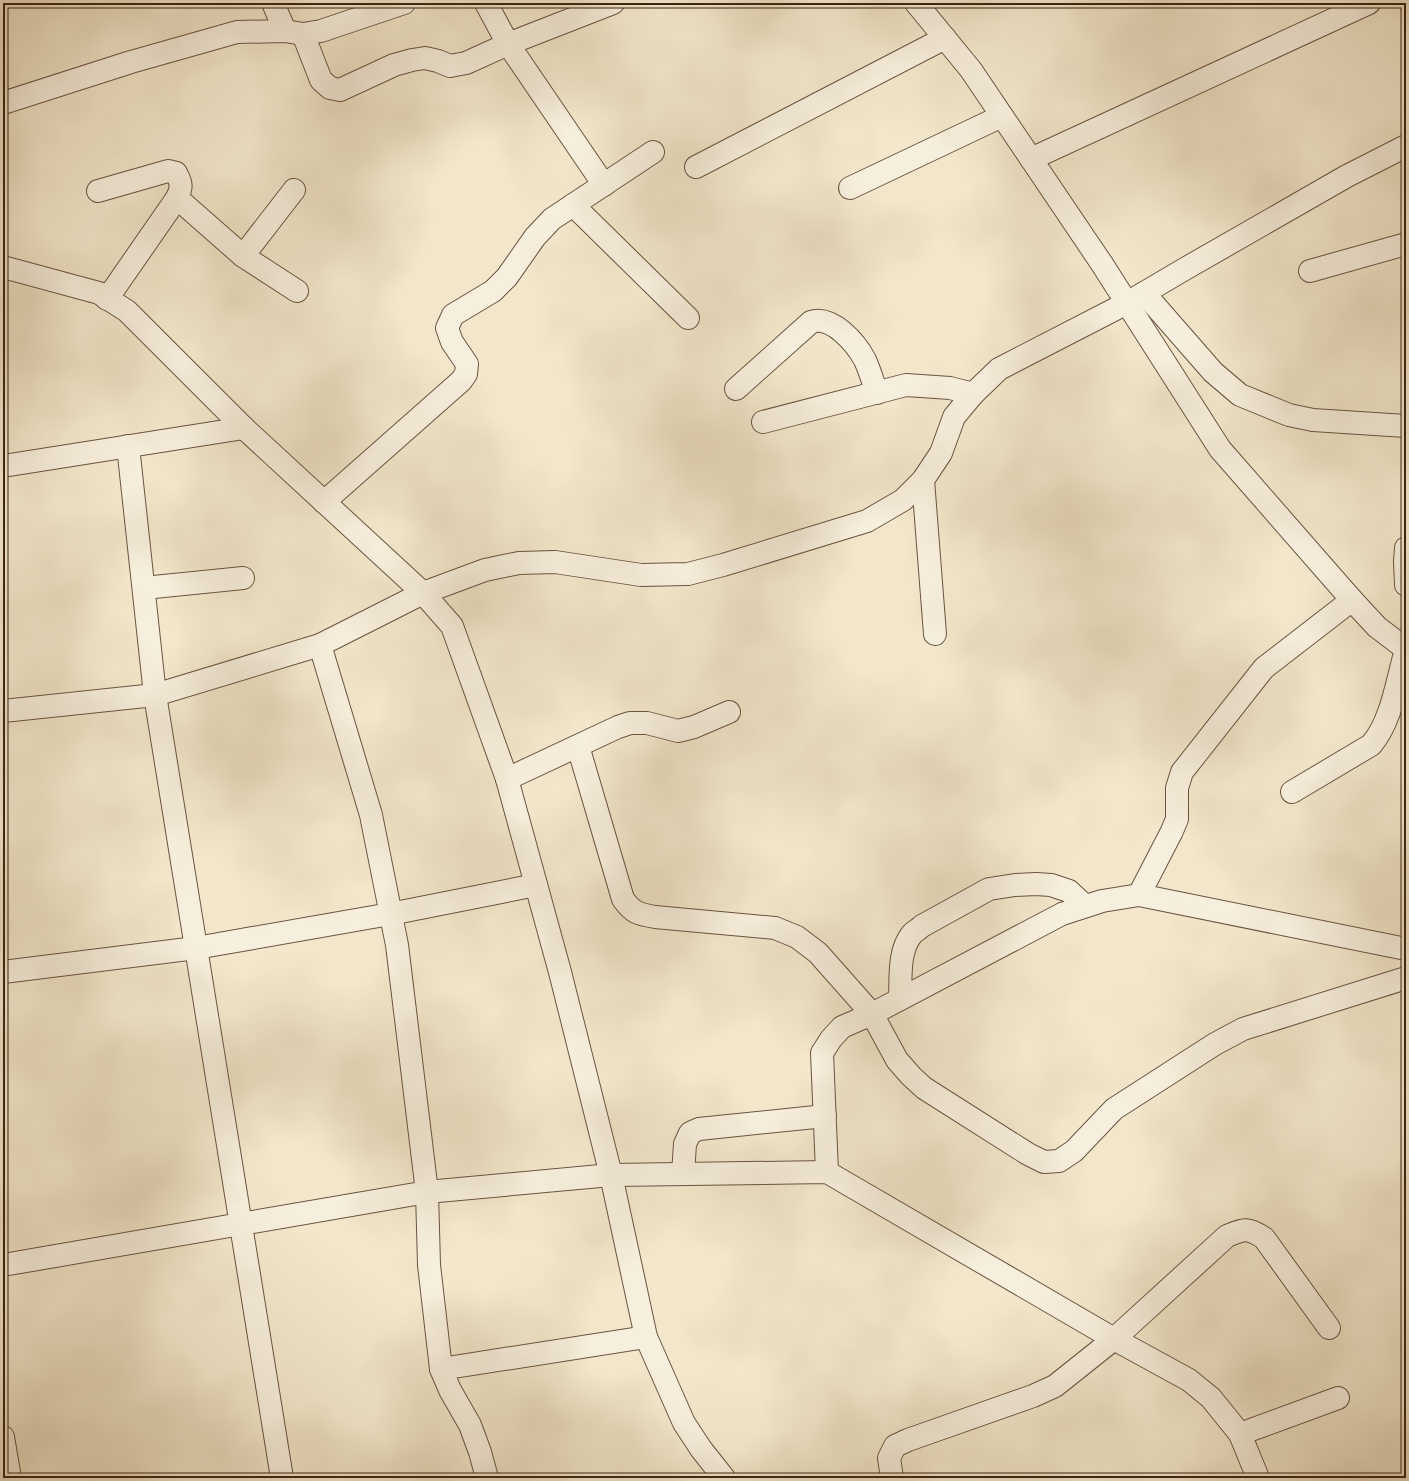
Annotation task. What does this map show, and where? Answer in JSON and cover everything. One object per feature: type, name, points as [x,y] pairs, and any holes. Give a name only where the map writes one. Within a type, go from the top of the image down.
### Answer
[{"type":"street","points":[[273,3],[294,32],[321,80],[330,88],[340,90],[394,65],[412,60],[425,58],[450,66],[466,63],[508,44],[613,3]]},
{"type":"street","points":[[3,103],[131,62],[238,32],[321,31],[404,3]]},
{"type":"street","points":[[486,3],[508,44],[604,185]]},
{"type":"street","points":[[1031,159],[1369,3]]},
{"type":"street","points":[[924,6],[945,38],[971,70],[1031,159],[1135,298],[1220,449],[1377,627],[1406,649],[1386,723],[1379,736],[1371,745],[1292,792]]},
{"type":"street","points":[[696,167],[945,38]]},
{"type":"street","points":[[850,188],[1002,116]]},
{"type":"street","points":[[3,711],[155,695],[320,645],[423,593],[484,570],[519,563],[555,562],[641,575],[688,574],[723,565],[866,521],[903,500],[923,480],[941,453],[954,417],[973,394],[999,369],[1135,298],[1347,176],[1406,146]]},
{"type":"street","points":[[324,502],[461,382],[466,374],[467,364],[452,342],[447,328],[453,315],[493,291],[506,277],[535,237],[552,219],[653,152]]},
{"type":"street","points":[[98,191],[168,171],[176,173],[181,181],[181,189],[176,198],[107,299]]},
{"type":"street","points":[[243,256],[294,190]]},
{"type":"street","points":[[176,198],[243,256],[296,291]]},
{"type":"street","points":[[573,205],[688,318]]},
{"type":"street","points":[[1310,271],[1406,244]]},
{"type":"street","points":[[3,267],[99,294],[127,311],[244,428],[423,593],[452,626],[507,779],[560,972],[611,1175],[646,1337],[684,1423],[701,1449],[724,1478]]},
{"type":"street","points":[[1135,298],[1213,372],[1240,395],[1289,415],[1313,420],[1406,426]]},
{"type":"street","points":[[736,389],[811,322],[818,320],[835,326],[856,346],[865,360],[877,393]]},
{"type":"street","points":[[763,422],[906,385],[950,388],[973,394]]},
{"type":"street","points":[[3,466],[244,428]]},
{"type":"street","points":[[128,446],[155,695],[282,1478]]},
{"type":"street","points":[[923,480],[935,634]]},
{"type":"street","points":[[1406,548],[1406,585]]},
{"type":"street","points":[[144,588],[243,578]]},
{"type":"street","points":[[1139,895],[1172,832],[1177,819],[1177,788],[1182,772],[1264,668],[1352,600]]},
{"type":"street","points":[[320,645],[371,815],[397,945],[427,1192],[429,1265],[441,1368],[450,1390],[470,1425],[480,1452],[487,1478]]},
{"type":"street","points":[[507,779],[630,723],[647,724],[678,730],[694,727],[729,712]]},
{"type":"street","points":[[578,746],[623,899],[631,910],[642,915],[655,917],[775,928],[797,937],[818,953],[872,1014],[897,1060],[924,1088],[1028,1154],[1044,1162],[1059,1161],[1074,1151],[1114,1109],[1215,1044],[1243,1030],[1406,978]]},
{"type":"street","points":[[3,972],[196,948],[390,914],[536,885]]},
{"type":"street","points":[[900,999],[901,966],[905,947],[912,934],[922,926],[989,889],[1015,885],[1051,885],[1069,891],[1086,906]]},
{"type":"street","points":[[826,1172],[822,1053],[831,1039],[842,1027],[872,1014],[1062,914],[1102,901],[1139,895],[1406,949]]},
{"type":"street","points":[[683,1174],[685,1144],[690,1133],[699,1129],[825,1116]]},
{"type":"street","points":[[3,1265],[427,1192],[611,1175],[826,1172],[1114,1339],[1189,1380],[1211,1398],[1240,1434],[1258,1478]]},
{"type":"street","points":[[892,1478],[889,1458],[896,1446],[908,1440],[1033,1396],[1050,1388],[1072,1373],[1114,1339],[1227,1236],[1243,1230],[1253,1231],[1264,1238],[1329,1328]]},
{"type":"street","points":[[441,1368],[646,1337]]},
{"type":"street","points":[[1240,1434],[1338,1398]]},
{"type":"street","points":[[3,1436],[10,1478]]}]
